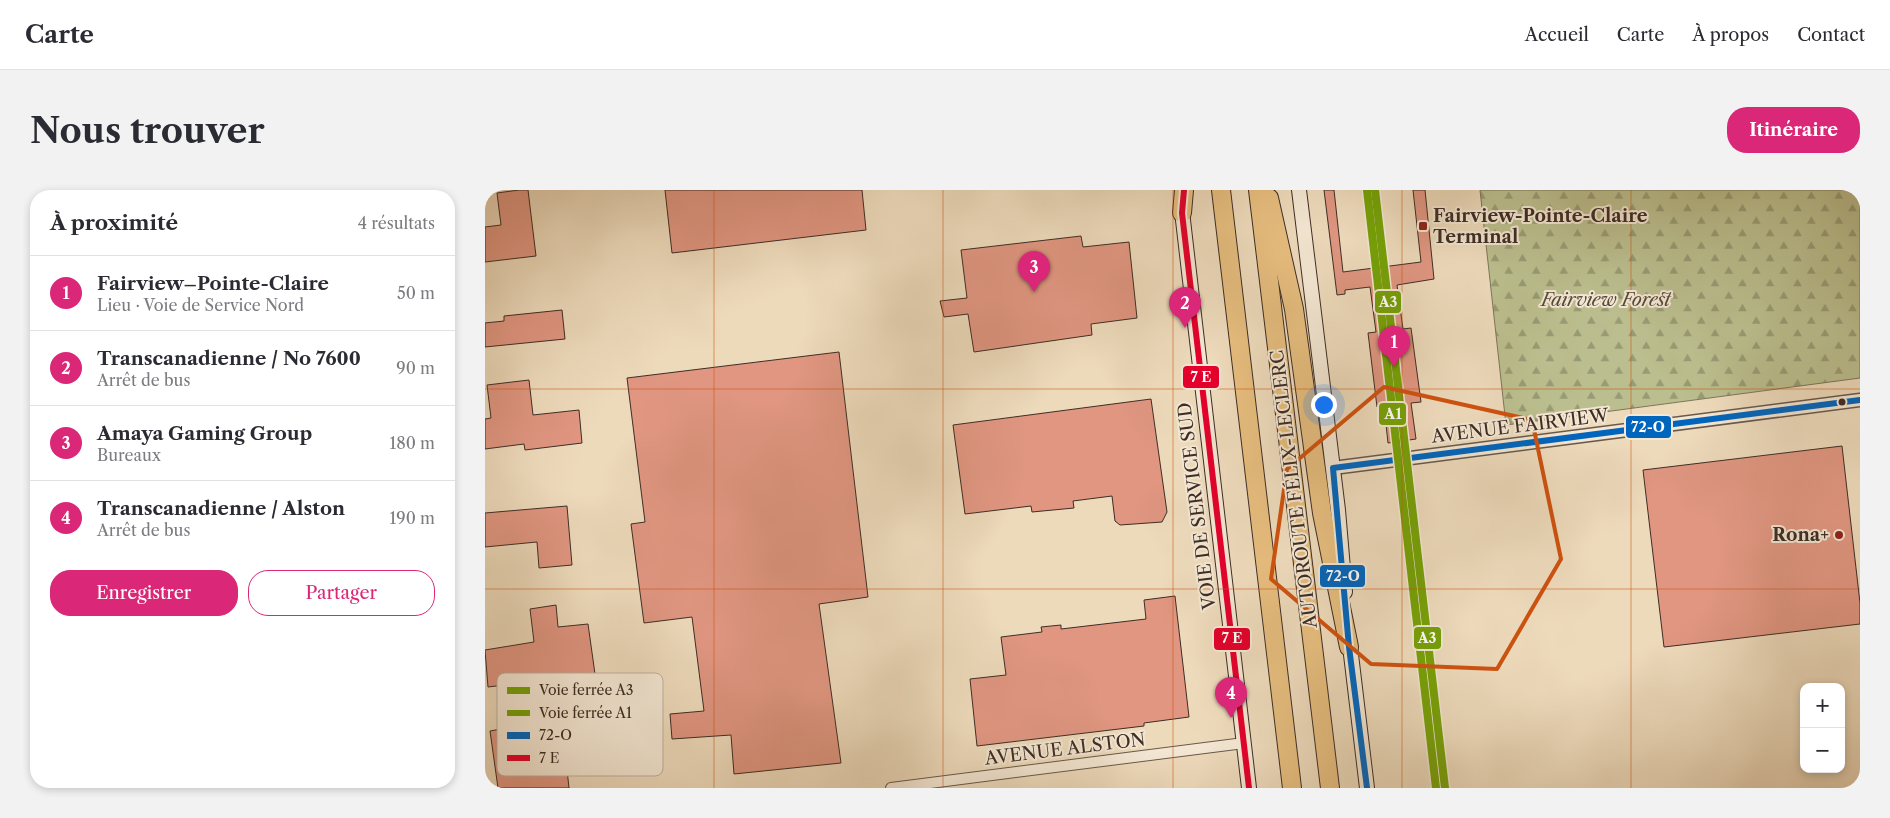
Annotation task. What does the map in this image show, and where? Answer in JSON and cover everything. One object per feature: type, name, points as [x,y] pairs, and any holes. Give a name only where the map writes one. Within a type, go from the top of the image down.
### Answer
[{"type":"highway","points":[[1182,213],[1183,190]]},
{"type":"highway","name":"AUTOROUTE FÉLIX-LECLERC","points":[[1221,190],[1292,788]]},
{"type":"highway","name":"AUTOROUTE FÉLIX-LECLERC","points":[[1258,190],[1330,788]]},
{"type":"highway","points":[[1267,190],[1294,309],[1322,514],[1349,647]]},
{"type":"main road","name":"VOIE DE SERVICE SUD","points":[[1179,190],[1249,788]]},
{"type":"main road","points":[[1299,190],[1333,468],[1349,647],[1367,788]]},
{"type":"street","name":"AVENUE FAIRVIEW","points":[[1333,468],[1860,400]]},
{"type":"street","name":"AVENUE ALSTON","points":[[891,788],[1244,743]]},
{"type":"highlighted area","points":[[1384,387],[1532,420],[1561,559],[1497,669],[1371,664],[1271,579],[1287,469]]},
{"type":"green space","name":"Fairview Forest","points":[[1480,190],[1860,190],[1860,378],[1506,425]]},
{"type":"building","points":[[528,190],[536,256],[485,262],[485,227],[501,225],[497,193]]},
{"type":"building","points":[[665,190],[862,190],[866,230],[672,253]]},
{"type":"building","points":[[1324,190],[1334,190],[1343,272],[1421,262],[1413,190],[1425,190],[1434,279],[1397,285],[1403,329],[1411,328],[1421,402],[1411,403],[1416,439],[1388,443],[1384,406],[1377,407],[1368,333],[1376,332],[1370,287],[1345,290],[1345,294],[1337,295]]},
{"type":"building","points":[[1081,236],[1083,247],[1129,242],[1137,318],[1091,324],[1092,335],[974,352],[968,314],[944,317],[940,301],[967,298],[961,250]]},
{"type":"building","points":[[562,310],[565,339],[485,347],[485,323],[504,321],[504,316]]},
{"type":"building","points":[[839,352],[868,597],[819,604],[841,763],[734,774],[731,735],[672,739],[670,714],[704,711],[692,617],[644,623],[631,524],[645,522],[627,378]]},
{"type":"building","points":[[529,380],[533,415],[579,410],[582,443],[525,450],[524,444],[485,449],[485,419],[491,418],[487,385]]},
{"type":"building","points":[[1151,399],[1167,512],[1162,522],[1120,525],[1115,521],[1112,496],[1073,501],[1074,508],[1032,512],[1031,506],[965,514],[953,425]]},
{"type":"building","points":[[1842,446],[1860,603],[1860,624],[1664,647],[1643,470]]},
{"type":"building","points":[[567,506],[572,565],[539,568],[537,542],[485,547],[485,513]]},
{"type":"building","points":[[1175,596],[1189,717],[1144,723],[1144,726],[977,746],[970,679],[1006,675],[1001,637],[1042,632],[1041,627],[1061,625],[1061,629],[1146,619],[1144,600]]},
{"type":"building","points":[[556,605],[558,627],[588,624],[595,673],[497,673],[497,686],[488,687],[485,650],[534,642],[530,609]]},
{"type":"building","points":[[497,730],[497,776],[568,776],[569,788],[498,788],[490,731]]},
{"type":"rail line","name":"A1","points":[[1367,190],[1436,788]]},
{"type":"rail line","name":"A3","points":[[1375,190],[1445,788]]},
{"type":"transit line","points":[[1184,190],[1182,213],[1249,788]]},
{"type":"transit line","name":"72-O","points":[[1367,788],[1349,647],[1333,468],[1860,400]]},
{"type":"place","name":"Fairview-Pointe-Claire Terminal","points":[[1423,226]]},
{"type":"place","name":"Amaya Gaming Group","points":[[1034,292]]},
{"type":"place","name":"Transcanadienne / No 7600","points":[[1185,328]]},
{"type":"place","name":"Fairview–Pointe-Claire","points":[[1394,367]]},
{"type":"place","name":"Rona+","points":[[1839,535]]},
{"type":"place","name":"Transcanadienne / Alston","points":[[1231,718]]}]
